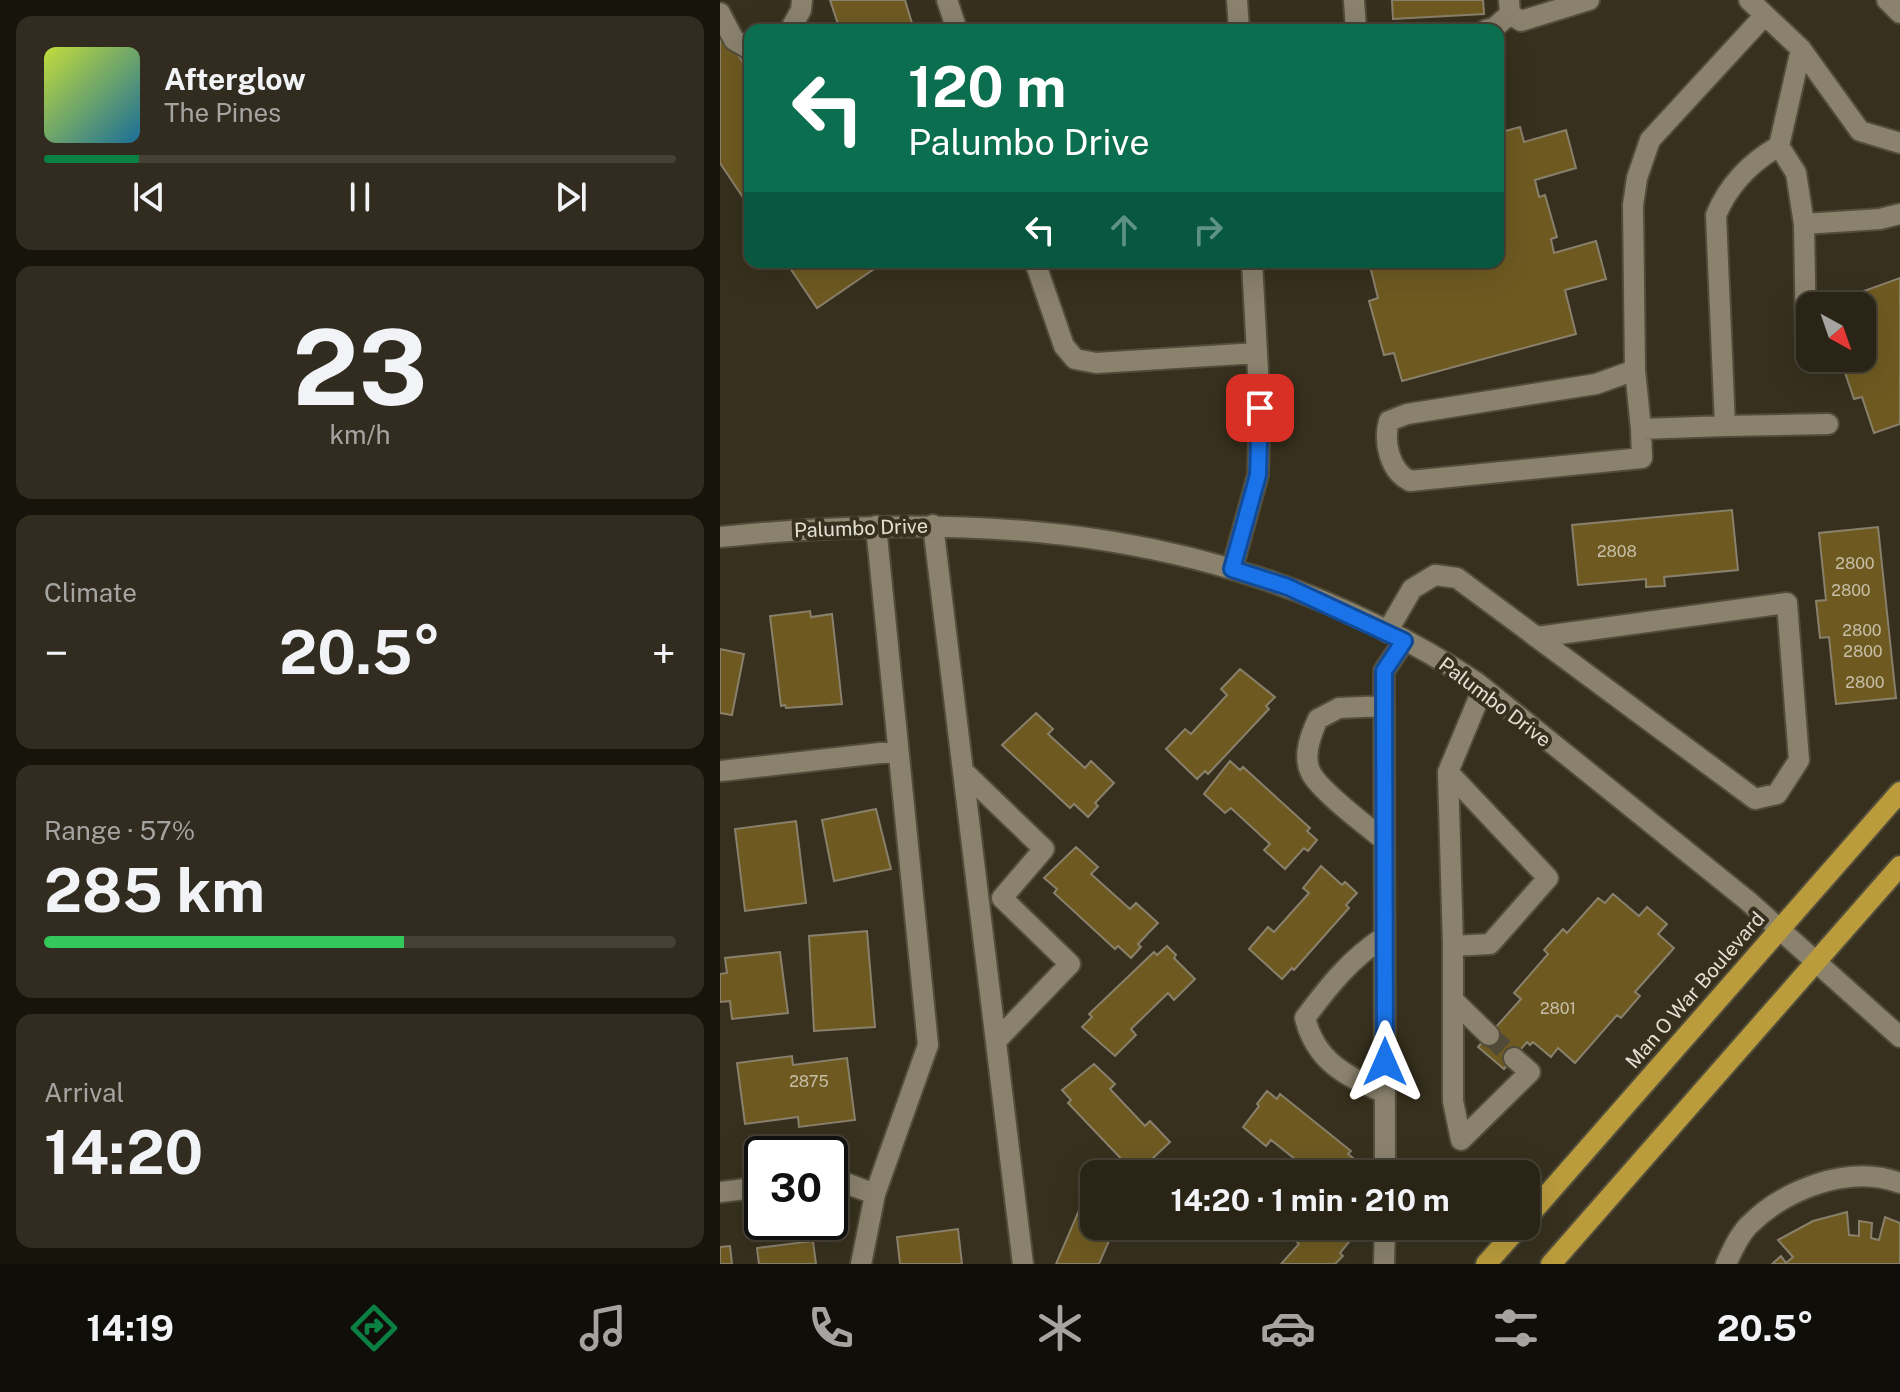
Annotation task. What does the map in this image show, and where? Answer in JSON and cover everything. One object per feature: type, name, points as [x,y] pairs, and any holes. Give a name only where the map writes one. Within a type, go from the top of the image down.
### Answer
[{"type":"main road","name":"Man O War Boulevard","points":[[1540,1203],[1900,792]]},
{"type":"main road","points":[[1551,1264],[1900,866]]},
{"type":"main road","points":[[1486,1264],[1507,1240]]},
{"type":"street","points":[[793,24],[801,10],[802,0]]},
{"type":"street","points":[[947,0],[955,24]]},
{"type":"street","points":[[1237,0],[1239,24]]},
{"type":"street","points":[[1354,0],[1356,24]]},
{"type":"street","points":[[1497,24],[1510,7],[1521,21],[1589,0]]},
{"type":"street","points":[[1749,0],[1801,49],[1860,131],[1900,143]]},
{"type":"street","points":[[1887,0],[1900,13]]},
{"type":"street","points":[[720,13],[734,40],[744,46]]},
{"type":"street","points":[[1635,370],[1596,384],[1407,414],[1389,421],[1386,431],[1392,464],[1399,476],[1410,481],[1642,458],[1635,370],[1633,205],[1644,156],[1650,140],[1765,15]]},
{"type":"street","points":[[1801,49],[1779,146],[1796,173],[1804,224],[1805,292]]},
{"type":"street","points":[[1725,426],[1716,215],[1721,202],[1754,161],[1779,146]]},
{"type":"street","points":[[1804,224],[1880,219],[1900,214]]},
{"type":"street","points":[[1037,268],[1064,346],[1075,359],[1096,363],[1257,353]]},
{"type":"street","points":[[1232,569],[1258,475],[1260,408],[1252,268]]},
{"type":"street","points":[[1641,429],[1828,424]]},
{"type":"street","points":[[933,525],[1023,1264]]},
{"type":"street","points":[[861,1264],[875,1194],[928,1045],[876,526]]},
{"type":"street","name":"Palumbo Drive","points":[[720,537],[876,526],[1009,528],[1169,552],[1288,587],[1395,636],[1445,662],[1483,688],[1780,929],[1900,1037]]},
{"type":"street","points":[[1385,1160],[1384,671],[1412,589],[1435,575],[1457,578],[1755,799],[1777,794],[1799,760],[1787,603],[1537,637]]},
{"type":"street","points":[[1483,688],[1448,772],[1453,1101],[1461,1140],[1530,1072],[1514,1058]]},
{"type":"street","points":[[1384,706],[1339,708],[1318,719],[1308,741],[1310,772],[1339,803],[1384,840]]},
{"type":"street","points":[[721,771],[898,751]]},
{"type":"street","points":[[963,771],[1044,849],[1002,898]]},
{"type":"street","points":[[1448,772],[1548,878],[1490,944],[1453,946]]},
{"type":"street","points":[[978,899],[1002,898],[1070,964],[996,1041]]},
{"type":"street","points":[[1384,937],[1359,953],[1305,1018],[1310,1037],[1328,1062],[1352,1079],[1385,1093]]},
{"type":"street","points":[[1453,1000],[1489,1035]]},
{"type":"street","points":[[1726,1264],[1737,1240],[1748,1227],[1777,1203],[1801,1191],[1835,1179],[1876,1178],[1900,1183]]},
{"type":"street","points":[[848,1184],[875,1194]]},
{"type":"street","points":[[720,1192],[744,1189]]},
{"type":"street","points":[[1384,1264],[1385,1240]]},
{"type":"building","points":[[830,0],[905,0],[912,24],[838,24]]},
{"type":"building","points":[[1392,0],[1483,0],[1484,14],[1393,19]]},
{"type":"building","points":[[720,28],[744,64],[744,199],[720,163]]},
{"type":"building","points":[[1520,127],[1524,142],[1566,130],[1576,168],[1535,180],[1539,197],[1545,195],[1557,237],[1551,239],[1554,253],[1596,241],[1606,279],[1565,290],[1576,334],[1402,381],[1394,353],[1384,355],[1369,301],[1378,298],[1370,268],[1504,268],[1504,131]]},
{"type":"building","points":[[790,268],[874,269],[817,308]]},
{"type":"building","points":[[1900,278],[1900,424],[1874,433],[1862,397],[1854,399],[1845,372],[1876,372],[1876,292],[1861,292]]},
{"type":"building","points":[[1732,510],[1738,570],[1664,577],[1665,586],[1646,587],[1646,579],[1578,585],[1572,525]]},
{"type":"building","points":[[1878,527],[1896,698],[1836,704],[1829,637],[1820,638],[1816,601],[1826,600],[1819,533]]},
{"type":"building","points":[[810,611],[811,617],[832,614],[842,704],[786,708],[785,705],[781,706],[770,616]]},
{"type":"building","points":[[720,649],[744,654],[732,715],[720,713]]},
{"type":"building","points":[[1240,669],[1275,697],[1266,706],[1269,709],[1208,774],[1205,771],[1197,779],[1166,749],[1185,729],[1191,734],[1227,695],[1221,689]]},
{"type":"building","points":[[1036,713],[1053,729],[1048,734],[1085,768],[1091,761],[1114,783],[1095,803],[1098,806],[1088,817],[1074,804],[1070,808],[1002,745]]},
{"type":"building","points":[[1230,761],[1240,770],[1243,767],[1310,828],[1307,831],[1317,840],[1308,851],[1304,848],[1285,869],[1264,850],[1270,844],[1231,808],[1225,813],[1204,794]]},
{"type":"building","points":[[876,809],[891,869],[834,881],[822,820]]},
{"type":"building","points":[[796,821],[806,903],[745,911],[735,829]]},
{"type":"building","points":[[1076,847],[1098,867],[1091,874],[1130,909],[1136,903],[1158,923],[1138,944],[1141,947],[1131,958],[1118,946],[1115,949],[1054,893],[1057,889],[1044,878]]},
{"type":"building","points":[[1321,866],[1342,885],[1345,882],[1357,893],[1346,905],[1349,908],[1294,970],[1292,968],[1282,979],[1249,949],[1268,927],[1274,932],[1309,893],[1303,888]]},
{"type":"building","points":[[1613,894],[1639,916],[1647,907],[1667,924],[1658,934],[1674,948],[1635,992],[1640,996],[1621,1018],[1617,1015],[1575,1063],[1558,1048],[1551,1057],[1533,1042],[1530,1045],[1527,1042],[1504,1069],[1478,1047],[1521,999],[1514,993],[1548,954],[1544,950],[1563,929],[1567,933],[1598,898],[1605,903]]},
{"type":"building","points":[[867,931],[875,1027],[814,1031],[809,936]]},
{"type":"building","points":[[1167,946],[1176,955],[1174,958],[1195,979],[1174,1000],[1168,993],[1131,1029],[1136,1035],[1115,1056],[1082,1027],[1092,1017],[1089,1014],[1154,952],[1157,955]]},
{"type":"building","points":[[780,952],[788,1013],[732,1019],[730,1001],[720,1002],[720,974],[727,973],[725,958]]},
{"type":"building","points":[[792,1056],[793,1065],[847,1058],[855,1120],[799,1127],[798,1117],[745,1124],[737,1063]]},
{"type":"building","points":[[1094,1064],[1115,1084],[1110,1089],[1145,1126],[1150,1121],[1170,1142],[1153,1160],[1122,1160],[1068,1103],[1071,1100],[1062,1090]]},
{"type":"building","points":[[1267,1091],[1277,1099],[1280,1094],[1351,1151],[1348,1154],[1355,1160],[1296,1160],[1271,1140],[1266,1146],[1243,1127],[1259,1106],[1257,1104]]},
{"type":"building","points":[[1080,1208],[1080,1240],[1109,1240],[1099,1264],[1056,1264]]},
{"type":"building","points":[[1847,1212],[1849,1235],[1859,1236],[1859,1221],[1872,1223],[1871,1238],[1879,1240],[1885,1217],[1900,1223],[1900,1264],[1772,1264],[1781,1256],[1786,1263],[1793,1257],[1778,1240],[1813,1221]]},
{"type":"building","points":[[958,1229],[962,1264],[900,1264],[897,1237]]},
{"type":"building","points":[[1295,1240],[1349,1242],[1340,1253],[1343,1256],[1335,1264],[1281,1264],[1299,1244]]},
{"type":"building","points":[[813,1241],[816,1264],[759,1264],[757,1248]]},
{"type":"building","points":[[730,1246],[732,1264],[720,1264],[720,1247]]},
{"type":"tunnel","points":[[1489,1035],[1514,1058]]},
{"type":"route","points":[[1260,408],[1258,475],[1232,569],[1288,587],[1404,641],[1384,671],[1385,1062]]}]
